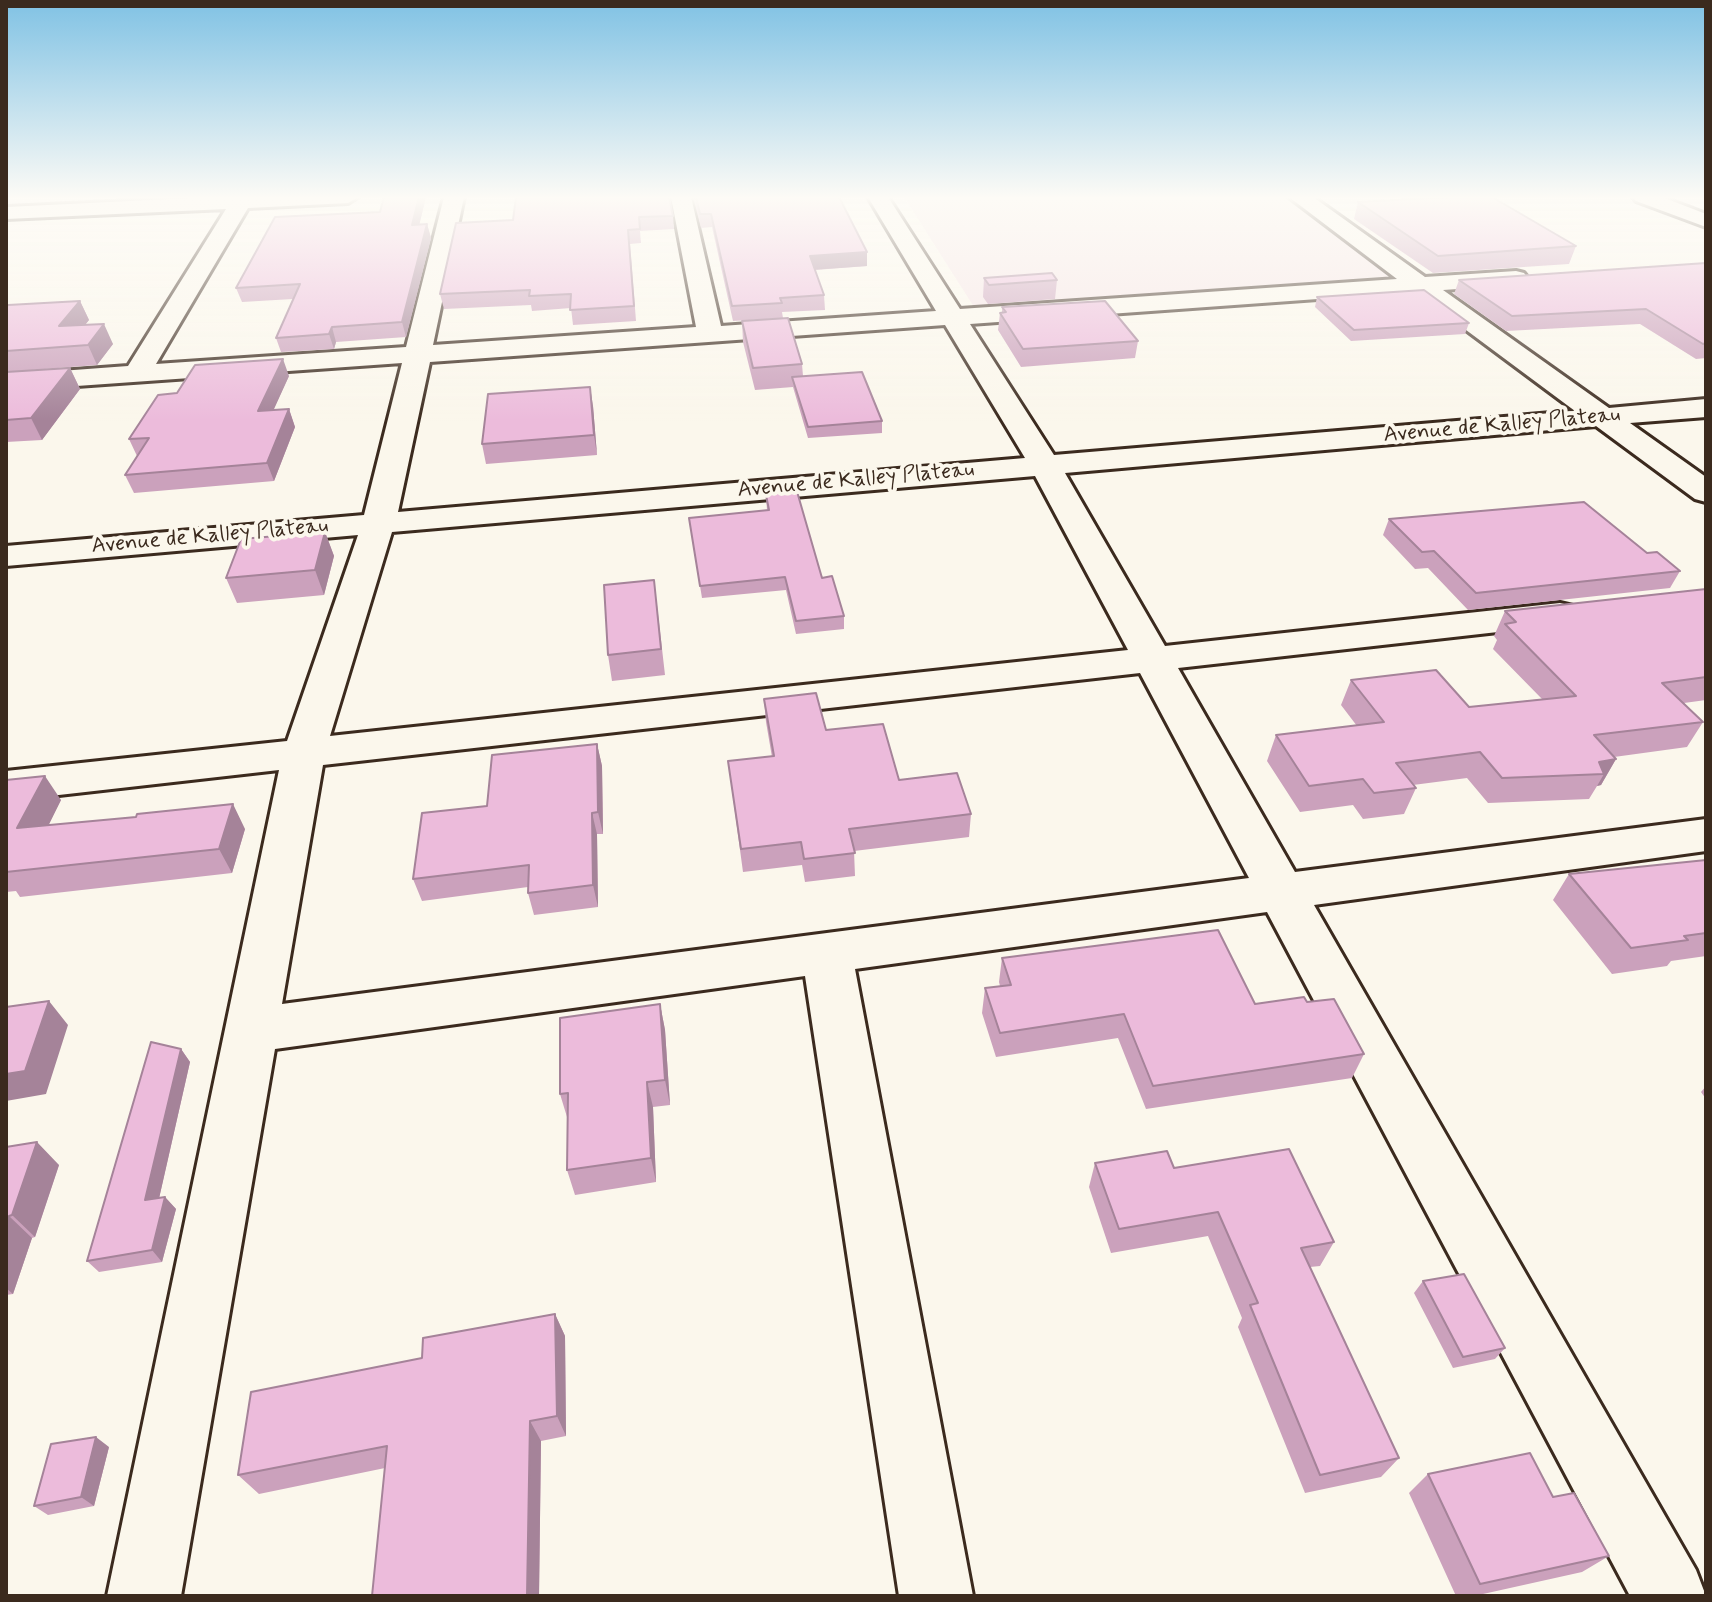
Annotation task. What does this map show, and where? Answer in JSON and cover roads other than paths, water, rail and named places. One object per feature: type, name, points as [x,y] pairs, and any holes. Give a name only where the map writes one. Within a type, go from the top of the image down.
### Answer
[{"type":"street","points":[[137,374],[199,272]]},
{"type":"street","points":[[144,1596],[304,753],[379,522],[437,272]]},
{"type":"street","points":[[697,272],[710,334]]},
{"type":"street","points":[[925,272],[1045,465],[1670,1596]]},
{"type":"street","points":[[1400,272],[1599,418],[1706,492]]},
{"type":"street","points":[[6,383],[1539,276]]},
{"type":"street","name":"Avenue de Kalley Plateau","points":[[6,556],[1706,408]]},
{"type":"street","points":[[6,786],[1595,611]]},
{"type":"street","points":[[251,1030],[1706,835]]},
{"type":"street","points":[[827,953],[936,1596]]}]
